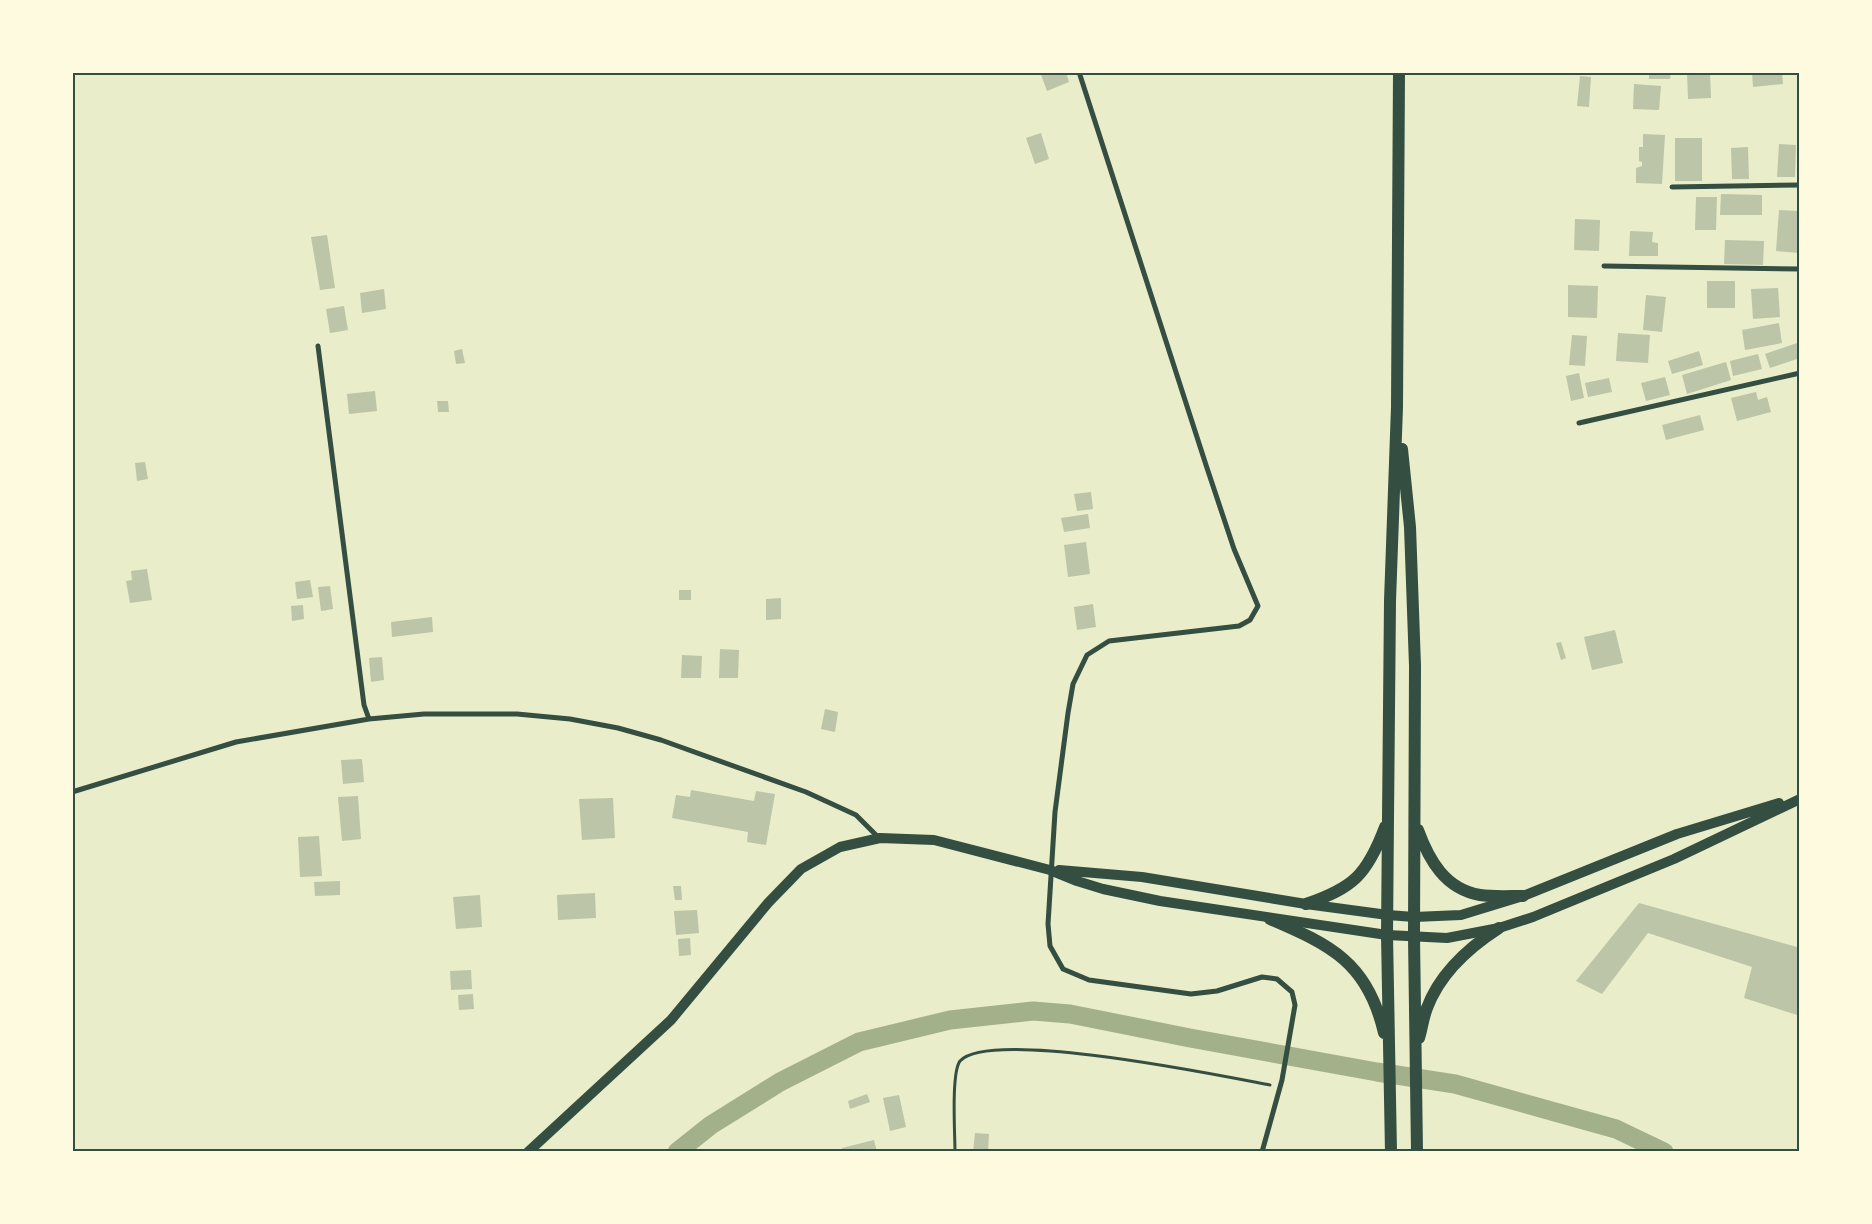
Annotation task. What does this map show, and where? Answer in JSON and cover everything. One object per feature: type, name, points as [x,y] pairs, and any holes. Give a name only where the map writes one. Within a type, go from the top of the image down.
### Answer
[{"type":"main road","points":[[1391,1152],[1387,935],[1390,601],[1397,407],[1399,72]]},
{"type":"main road","points":[[1397,407],[1410,527],[1415,666],[1414,1055],[1417,1152]]},
{"type":"main road","points":[[1050,870],[1142,876],[1306,904],[1388,915],[1414,917],[1461,915],[1523,896],[1677,834],[1800,798]]},
{"type":"main road","points":[[528,1152],[671,1020],[768,903],[801,869],[840,847],[880,838],[934,840],[1050,870],[1103,889],[1160,901],[1270,919],[1387,935],[1446,938],[1499,928],[1533,917],[1674,859],[1800,798]]},
{"type":"main road","points":[[1306,904],[1332,895],[1347,887],[1360,874],[1372,858],[1388,818]]},
{"type":"main road","points":[[1415,822],[1427,854],[1446,880],[1461,889],[1479,895],[1523,896]]},
{"type":"main road","points":[[1270,919],[1314,938],[1336,951],[1360,975],[1372,994],[1389,1057]]},
{"type":"main road","points":[[1414,1055],[1427,1008],[1448,971],[1476,943],[1499,928]]},
{"type":"street","points":[[1079,72],[1234,549],[1258,606],[1250,620],[1239,626],[1109,641],[1087,655],[1073,684],[1055,812],[1050,870],[1048,924],[1050,946],[1063,969],[1089,980],[1191,994],[1217,990],[1262,977],[1277,979],[1292,992],[1295,1005],[1281,1083],[1262,1152]]},
{"type":"street","points":[[1672,187],[1800,185]]},
{"type":"street","points":[[1604,266],[1800,269]]},
{"type":"street","points":[[318,346],[364,705],[369,719]]},
{"type":"street","points":[[1579,423],[1800,373]]},
{"type":"street","points":[[72,792],[236,742],[369,719],[424,714],[517,714],[570,719],[618,728],[661,740],[806,792],[856,815],[880,838]]},
{"type":"path","points":[[955,1152],[955,1077],[959,1063],[968,1055],[985,1052],[1038,1049],[1158,1063],[1281,1083]]},
{"type":"building","points":[[1040,72],[1066,72],[1069,82],[1047,91]]},
{"type":"building","points":[[1649,72],[1671,72],[1670,79],[1649,79]]},
{"type":"building","points":[[1687,72],[1710,72],[1711,98],[1688,99]]},
{"type":"building","points":[[1752,72],[1782,72],[1783,84],[1753,87]]},
{"type":"building","points":[[1580,76],[1591,77],[1589,107],[1577,106]]},
{"type":"building","points":[[1634,84],[1661,86],[1659,110],[1633,109]]},
{"type":"building","points":[[1041,133],[1049,159],[1035,164],[1026,138]]},
{"type":"building","points":[[1643,134],[1665,135],[1662,184],[1636,183],[1636,168],[1642,166],[1642,162],[1639,161],[1639,147],[1643,147]]},
{"type":"building","points":[[1675,138],[1702,138],[1702,181],[1675,181]]},
{"type":"building","points":[[1779,144],[1796,145],[1795,177],[1777,177]]},
{"type":"building","points":[[1748,147],[1749,179],[1732,179],[1731,148]]},
{"type":"building","points":[[1721,194],[1762,195],[1762,215],[1720,215]]},
{"type":"building","points":[[1696,197],[1717,197],[1716,230],[1695,230]]},
{"type":"building","points":[[1779,210],[1800,211],[1800,253],[1776,251]]},
{"type":"building","points":[[1575,219],[1600,220],[1599,251],[1574,250]]},
{"type":"building","points":[[1630,231],[1653,232],[1652,242],[1658,243],[1658,256],[1629,256]]},
{"type":"building","points":[[327,235],[335,288],[320,290],[311,237]]},
{"type":"building","points":[[1725,240],[1764,241],[1763,265],[1724,264]]},
{"type":"building","points":[[1707,281],[1735,281],[1735,308],[1707,308]]},
{"type":"building","points":[[1568,285],[1598,286],[1597,318],[1568,317]]},
{"type":"building","points":[[1778,288],[1780,317],[1753,319],[1751,289]]},
{"type":"building","points":[[384,289],[386,309],[362,313],[360,293]]},
{"type":"building","points":[[1646,295],[1666,297],[1662,332],[1643,330]]},
{"type":"building","points":[[344,306],[348,330],[330,333],[326,309]]},
{"type":"building","points":[[1779,323],[1782,343],[1745,350],[1742,330]]},
{"type":"building","points":[[1618,333],[1650,335],[1648,363],[1616,361]]},
{"type":"building","points":[[1572,335],[1587,336],[1585,366],[1569,365]]},
{"type":"building","points":[[1800,342],[1800,358],[1770,368],[1765,354]]},
{"type":"building","points":[[462,349],[465,363],[456,364],[454,351]]},
{"type":"building","points":[[1699,351],[1703,365],[1672,374],[1668,361]]},
{"type":"building","points":[[1758,354],[1762,369],[1733,376],[1730,361]]},
{"type":"building","points":[[1726,362],[1731,380],[1687,394],[1682,375]]},
{"type":"building","points":[[1579,373],[1584,398],[1571,401],[1566,376]]},
{"type":"building","points":[[1665,377],[1670,395],[1646,401],[1641,383]]},
{"type":"building","points":[[1609,378],[1612,392],[1588,397],[1585,383]]},
{"type":"building","points":[[375,391],[377,411],[349,414],[347,394]]},
{"type":"building","points":[[1756,392],[1758,400],[1767,397],[1771,412],[1737,421],[1731,398]]},
{"type":"building","points":[[437,401],[448,401],[449,412],[438,412]]},
{"type":"building","points":[[1700,415],[1704,430],[1666,440],[1662,425]]},
{"type":"building","points":[[145,462],[148,479],[137,481],[135,463]]},
{"type":"building","points":[[1091,492],[1093,509],[1077,511],[1074,494]]},
{"type":"building","points":[[1088,514],[1090,528],[1064,532],[1061,518]]},
{"type":"building","points":[[1086,542],[1090,574],[1068,577],[1064,545]]},
{"type":"building","points":[[147,569],[152,600],[130,603],[126,581],[132,580],[131,571]]},
{"type":"building","points":[[310,580],[313,597],[297,599],[295,582]]},
{"type":"building","points":[[330,586],[333,609],[321,611],[318,587]]},
{"type":"building","points":[[679,590],[691,590],[691,600],[679,600]]},
{"type":"building","points":[[781,598],[781,619],[766,620],[766,599]]},
{"type":"building","points":[[1093,604],[1096,627],[1077,630],[1074,607]]},
{"type":"building","points":[[303,605],[304,619],[292,621],[291,606]]},
{"type":"building","points":[[432,617],[433,632],[392,637],[391,622]]},
{"type":"building","points":[[1615,630],[1623,663],[1592,670],[1584,637]]},
{"type":"building","points":[[1561,642],[1566,658],[1561,660],[1556,643]]},
{"type":"building","points":[[720,649],[739,650],[738,678],[719,678]]},
{"type":"building","points":[[682,655],[702,656],[701,678],[681,678]]},
{"type":"building","points":[[382,657],[384,680],[371,682],[369,658]]},
{"type":"building","points":[[825,709],[838,712],[835,732],[821,729]]},
{"type":"building","points":[[362,759],[364,782],[343,784],[341,760]]},
{"type":"building","points":[[691,790],[754,801],[756,791],[775,794],[766,845],[747,842],[748,832],[672,818],[676,795],[690,797]]},
{"type":"building","points":[[358,796],[361,839],[342,841],[338,797]]},
{"type":"building","points":[[613,798],[615,838],[582,840],[579,799]]},
{"type":"building","points":[[319,836],[322,876],[300,877],[298,837]]},
{"type":"building","points":[[340,881],[340,895],[315,896],[314,882]]},
{"type":"building","points":[[673,886],[681,886],[682,900],[675,900]]},
{"type":"building","points":[[595,893],[596,918],[558,920],[557,895]]},
{"type":"building","points":[[480,895],[482,927],[456,929],[453,897]]},
{"type":"building","points":[[1639,903],[1797,947],[1800,1004],[1797,1015],[1744,998],[1752,967],[1648,933],[1602,994],[1576,981]]},
{"type":"building","points":[[697,910],[699,933],[676,935],[674,911]]},
{"type":"building","points":[[690,938],[691,955],[679,956],[678,939]]},
{"type":"building","points":[[471,970],[472,989],[451,990],[450,971]]},
{"type":"building","points":[[473,994],[474,1009],[459,1010],[458,995]]},
{"type":"building","points":[[867,1094],[870,1102],[850,1109],[848,1101]]},
{"type":"building","points":[[899,1095],[906,1127],[890,1131],[883,1098]]},
{"type":"building","points":[[975,1133],[989,1134],[988,1152],[973,1152]]},
{"type":"building","points":[[874,1140],[877,1152],[843,1152],[842,1148]]},
{"type":"waterway","points":[[677,1152],[711,1125],[780,1082],[859,1042],[950,1020],[1033,1011],[1070,1014],[1190,1038],[1377,1072],[1455,1084],[1616,1129],[1664,1152]]}]
